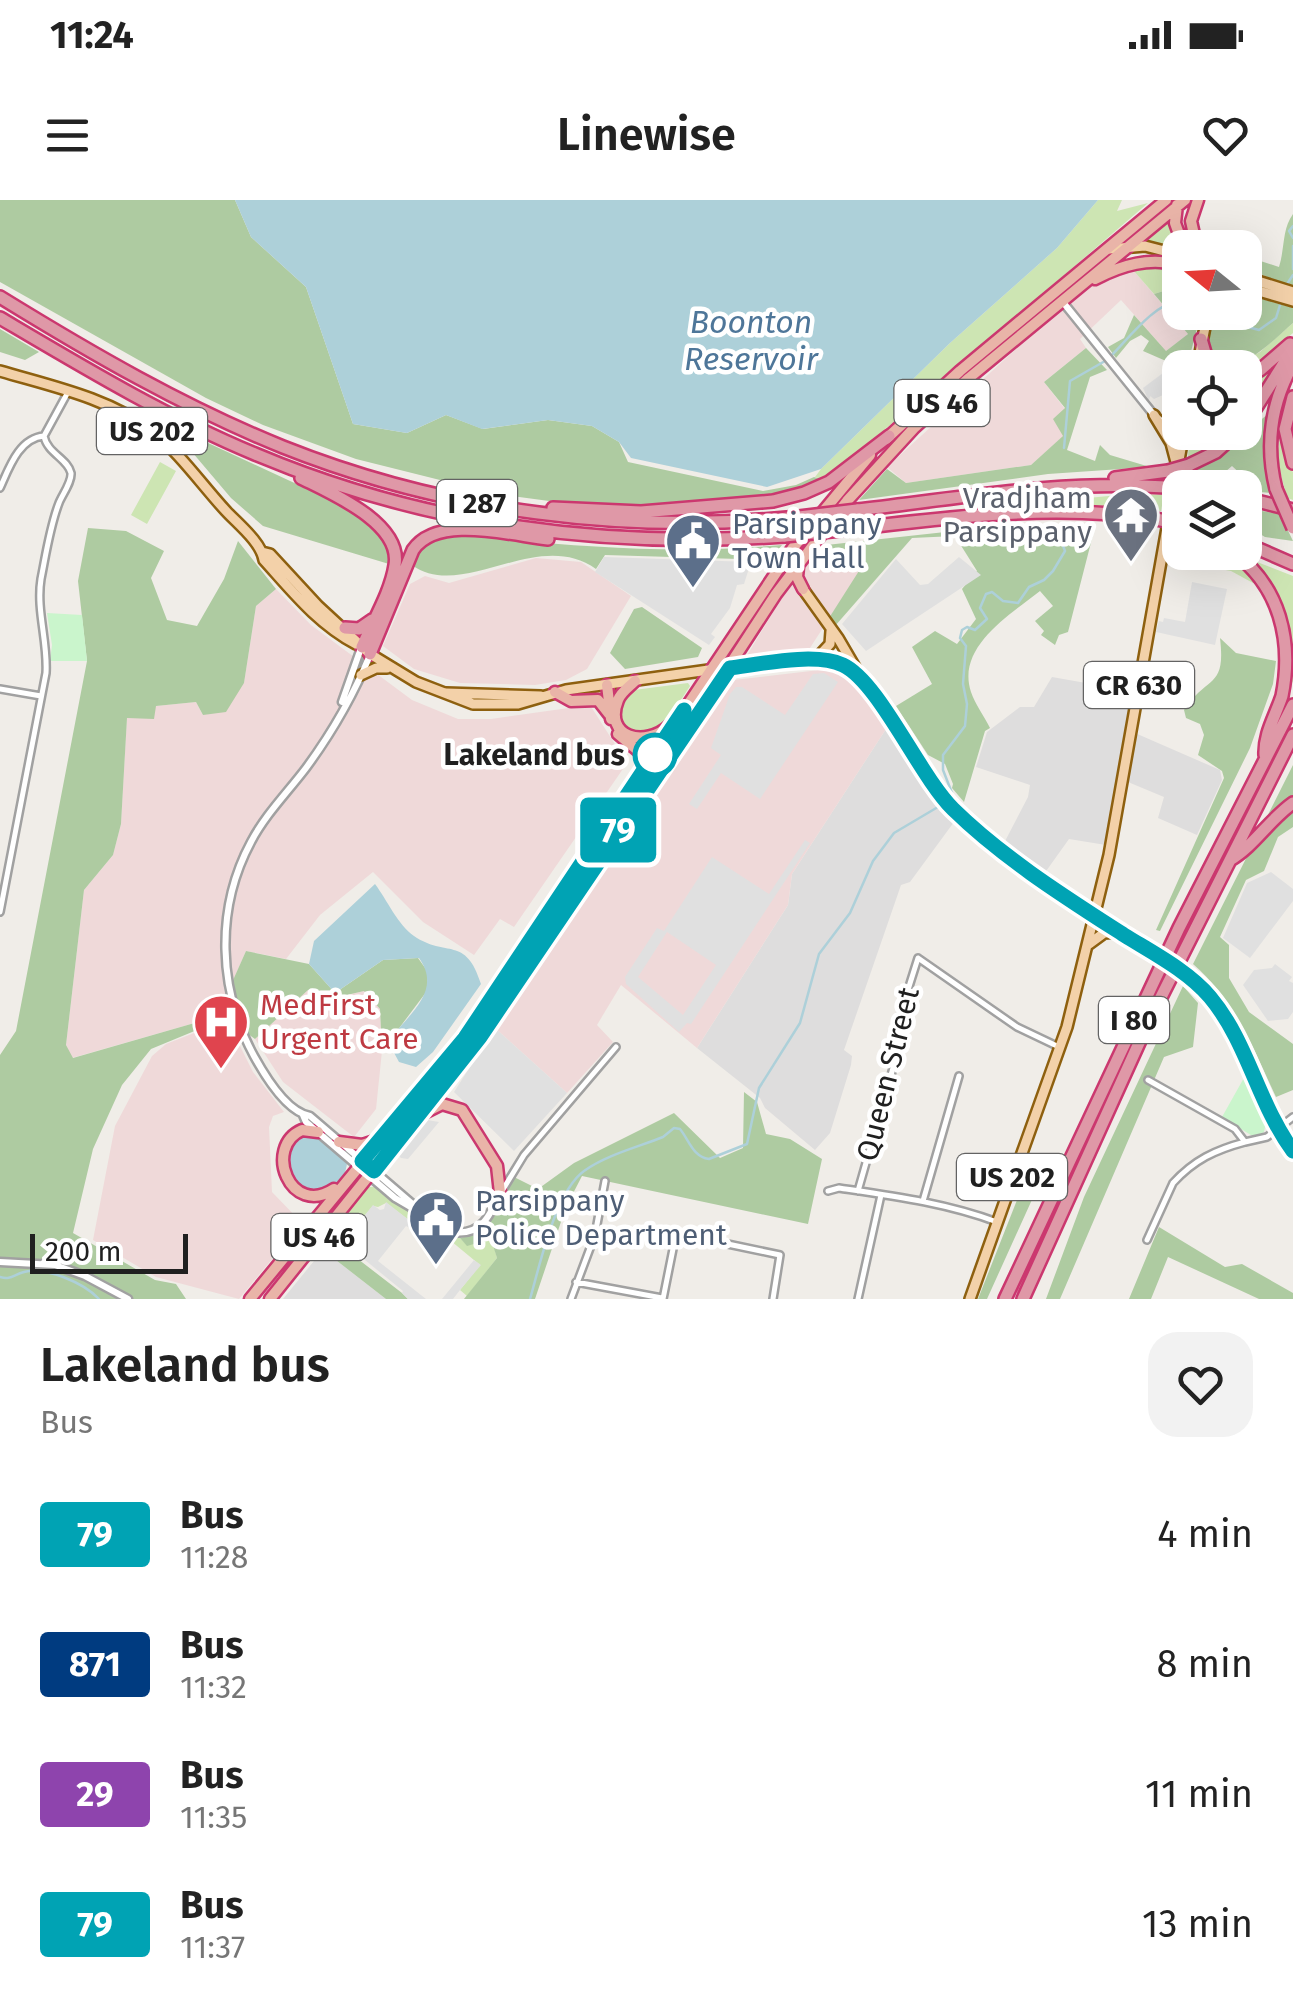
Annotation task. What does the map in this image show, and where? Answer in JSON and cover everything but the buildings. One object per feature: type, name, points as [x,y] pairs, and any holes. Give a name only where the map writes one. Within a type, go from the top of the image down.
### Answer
[{"type":"highway","points":[[1194,230],[1198,200]]},
{"type":"highway","points":[[1177,202],[1178,230]]},
{"type":"highway","name":"US 46","points":[[270,1299],[480,1037],[776,594],[847,500],[914,428],[1177,202]]},
{"type":"highway","name":"US 46","points":[[248,1299],[465,1038],[710,670],[810,524],[849,477],[960,371],[1109,249],[1177,202]]},
{"type":"highway","points":[[1081,285],[1136,263],[1162,261]]},
{"type":"highway","name":"I 287","points":[[0,297],[122,369],[220,420],[285,448],[375,479],[468,502],[586,519],[704,523],[799,517],[1083,485],[1162,486]]},
{"type":"highway","name":"I 287","points":[[0,318],[127,391],[234,445],[370,495],[512,527],[657,540],[785,536],[1040,512],[1105,512],[1162,520]]},
{"type":"highway","points":[[1201,339],[1204,350]]},
{"type":"highway","points":[[1262,368],[1293,345]]},
{"type":"highway","points":[[1262,396],[1293,345]]},
{"type":"highway","points":[[1293,364],[1280,392],[1271,430],[1276,489],[1293,528]]},
{"type":"highway","points":[[1293,398],[1285,438],[1293,462]]},
{"type":"highway","points":[[375,479],[510,503],[580,510],[641,512],[758,503],[817,488],[857,463],[889,436]]},
{"type":"highway","points":[[234,445],[344,500],[384,531],[394,547],[396,563],[374,617],[366,650]]},
{"type":"highway","points":[[1083,485],[1095,478],[1178,469],[1218,450]]},
{"type":"highway","points":[[1262,501],[1293,512]]},
{"type":"highway","points":[[366,650],[413,550],[423,538],[438,531],[456,529],[666,546],[785,536]]},
{"type":"highway","points":[[1262,550],[1293,564]]},
{"type":"highway","points":[[801,558],[796,572],[803,589]]},
{"type":"highway","points":[[1254,570],[1274,598],[1288,642],[1286,680],[1264,741],[1265,757]]},
{"type":"highway","points":[[776,594],[792,585],[803,589]]},
{"type":"highway","points":[[345,628],[359,630],[374,617]]},
{"type":"highway","points":[[635,681],[617,702],[617,720],[627,735],[640,740],[658,736],[684,710]]},
{"type":"highway","points":[[607,685],[612,723]]},
{"type":"highway","points":[[555,692],[572,701],[598,700],[620,737],[642,754],[646,769]]},
{"type":"highway","name":"I 80","points":[[1005,1299],[1128,1033],[1293,704]]},
{"type":"highway","name":"I 80","points":[[1024,1299],[1112,1101],[1293,735]]},
{"type":"highway","points":[[1228,862],[1293,803]]},
{"type":"highway","points":[[415,1119],[442,1104],[462,1110],[497,1166],[500,1194]]},
{"type":"highway","points":[[318,1132],[302,1130],[288,1139],[284,1162],[292,1184],[304,1195],[315,1197],[347,1179]]},
{"type":"highway","points":[[340,1142],[362,1145],[381,1138]]},
{"type":"main road","points":[[1109,249],[1162,249]]},
{"type":"main road","points":[[1262,282],[1293,292]]},
{"type":"main road","points":[[1262,291],[1293,301]]},
{"type":"main road","points":[[1199,350],[1203,330]]},
{"type":"main road","name":"US 202","points":[[0,370],[119,411],[156,434],[309,610],[337,634],[390,668],[446,693],[541,696],[710,670],[816,659],[840,663],[862,678]]},
{"type":"main road","points":[[1154,416],[1172,447],[1178,469]]},
{"type":"main road","name":"CR 630","points":[[1095,916],[1110,853],[1180,450]]},
{"type":"main road","name":"US 202","points":[[262,552],[270,554],[366,650]]},
{"type":"main road","points":[[803,589],[950,805],[1017,862],[1202,988],[1234,1034],[1293,1151]]},
{"type":"main road","points":[[816,659],[830,644],[830,631]]},
{"type":"main road","points":[[361,676],[376,668],[390,668]]},
{"type":"main road","name":"US 202","points":[[970,1299],[1059,1047],[1095,916]]},
{"type":"main road","points":[[1088,944],[1104,933],[1120,932]]},
{"type":"street","points":[[1062,301],[1154,416],[1162,420]]},
{"type":"street","points":[[0,910],[47,659],[40,590],[56,514],[71,474],[46,445],[44,436],[68,392]]},
{"type":"street","points":[[0,488],[24,445],[44,436]]},
{"type":"street","points":[[366,650],[361,676],[316,753],[251,841],[235,878],[226,925],[225,968],[238,1021],[259,1065],[318,1132],[360,1164],[394,1198],[453,1232],[474,1230],[490,1217],[524,1155],[616,1047]]},
{"type":"street","points":[[338,716],[366,650]]},
{"type":"street","points":[[0,689],[41,696]]},
{"type":"street","name":"Queen Street","points":[[858,1191],[894,1068],[901,1012],[918,958],[1017,1026],[1059,1047]]},
{"type":"street","points":[[923,1202],[959,1076]]},
{"type":"street","points":[[1148,1080],[1237,1130],[1245,1142]]},
{"type":"street","points":[[303,1114],[340,1142],[360,1164]]},
{"type":"street","points":[[1280,1130],[1293,1118]]},
{"type":"street","points":[[1148,1240],[1173,1183],[1206,1155],[1293,1127]]},
{"type":"street","points":[[571,1299],[594,1234],[605,1182]]},
{"type":"street","points":[[828,1191],[840,1188],[923,1202],[996,1222]]},
{"type":"street","points":[[858,1299],[881,1195]]},
{"type":"street","points":[[576,1282],[664,1299],[675,1239],[684,1234],[780,1255],[773,1299]]},
{"type":"street","points":[[0,1262],[48,1264],[72,1270],[128,1299]]},
{"type":"shaded area","points":[[1133,270],[1162,304],[1162,330],[1185,330],[1188,334],[1165,350],[1121,300],[1080,339],[1086,348],[1044,382],[1065,409],[1064,436],[1031,465],[906,483],[887,467],[1061,308],[1102,279]]},
{"type":"shaded area","points":[[1162,374],[1162,395],[1154,399],[1150,396],[1149,401],[1143,388]]},
{"type":"shaded area","points":[[817,546],[865,563],[808,651],[746,657],[804,561]]},
{"type":"shaded area","points":[[604,557],[751,562],[744,584],[737,585],[730,608],[711,634],[715,637],[709,645],[595,572]]},
{"type":"shaded area","points":[[959,557],[981,575],[866,651],[842,624],[896,559],[920,585],[928,584]]},
{"type":"shaded area","points":[[536,558],[581,562],[631,596],[587,669],[566,680],[535,685],[460,683],[414,669],[383,646],[410,584],[425,576],[449,583]]},
{"type":"shaded area","points":[[1192,582],[1227,589],[1215,645],[1156,632],[1164,618],[1185,622]]},
{"type":"shaded area","points":[[276,589],[311,625],[412,700],[458,719],[491,719],[590,705],[627,763],[514,927],[500,919],[474,955],[423,922],[373,872],[320,915],[286,959],[246,951],[222,1006],[198,1022],[72,1058],[66,1045],[84,890],[113,855],[121,824],[127,717],[156,706],[196,702],[203,715],[244,683],[256,606]]},
{"type":"shaded area","points":[[828,669],[857,681],[886,729],[792,874],[788,905],[697,1048],[621,985],[597,1025],[613,1042],[567,1093],[495,1028],[725,681]]},
{"type":"shaded area","points":[[824,673],[838,682],[760,799],[721,773],[697,809],[689,804],[721,755],[711,748],[736,687],[785,715],[813,674]]},
{"type":"shaded area","points":[[1052,677],[1131,691],[1106,845],[1069,839],[1044,874],[1003,845],[1028,797],[1030,785],[976,767],[987,732],[1020,707],[1034,707]]},
{"type":"shaded area","points":[[886,729],[954,822],[910,882],[901,885],[844,1050],[852,1056],[851,1065],[830,1133],[815,1150],[765,1108],[760,1098],[697,1048],[788,905],[792,874]]},
{"type":"shaded area","points":[[1135,733],[1220,770],[1222,780],[1197,835],[1158,818],[1164,797],[1128,782]]},
{"type":"shaded area","points":[[805,840],[810,843],[691,1024],[687,1023],[679,1032],[626,984],[625,977],[657,928],[664,931],[712,857],[769,894]],"holes":[[[667,932],[716,965],[683,1015],[638,977]]]},
{"type":"shaded area","points":[[1271,872],[1293,889],[1293,901],[1250,958],[1223,938],[1247,883]]},
{"type":"shaded area","points":[[1275,964],[1292,977],[1289,981],[1293,983],[1293,1012],[1288,1019],[1268,1021],[1243,985],[1254,970],[1272,968]]},
{"type":"shaded area","points":[[308,990],[338,997],[364,991],[380,1009],[382,1051],[376,1109],[354,1137],[283,1082],[255,1039]]},
{"type":"shaded area","points":[[227,1020],[253,1072],[284,1112],[273,1116],[269,1127],[272,1192],[302,1223],[239,1299],[156,1277],[93,1240],[115,1126],[152,1056],[166,1044]]},
{"type":"shaded area","points":[[495,1028],[567,1093],[514,1151],[454,1092]]},
{"type":"shaded area","points":[[427,1120],[439,1122],[408,1159],[401,1158],[398,1155]]},
{"type":"shaded area","points":[[386,1202],[414,1224],[411,1229],[406,1226],[378,1261],[426,1299],[408,1299],[349,1247],[358,1236],[352,1231],[373,1205],[380,1210]]},
{"type":"shaded area","points":[[323,1250],[386,1299],[283,1299]]},
{"type":"shaded area","points":[[474,1260],[481,1265],[453,1299],[442,1299]]},
{"type":"green space","points":[[0,200],[235,200],[251,237],[306,287],[353,424],[407,433],[446,415],[483,429],[548,420],[592,426],[619,442],[628,462],[763,491],[814,477],[824,480],[779,498],[636,508],[496,494],[356,459],[263,425],[206,398],[0,282]]},
{"type":"green space","points":[[1098,200],[1122,200],[1117,211],[1148,203],[855,455],[824,480],[815,477],[950,343],[1057,248]]},
{"type":"green space","points":[[1293,214],[1293,287],[1262,275],[1262,262],[1279,267]]},
{"type":"green space","points":[[1169,220],[1173,230],[1162,230],[1162,245],[1144,240]]},
{"type":"green space","points":[[1157,267],[1162,270],[1162,291],[1154,294],[1133,270]]},
{"type":"green space","points":[[1262,299],[1293,308],[1293,323],[1261,350],[1212,350],[1210,330],[1262,330]]},
{"type":"green space","points":[[1134,315],[1165,350],[1162,359],[1143,351],[1149,341],[1141,335],[1130,341],[1116,358],[1108,347],[1124,338]]},
{"type":"green space","points":[[1293,323],[1293,333],[1262,359],[1262,350]]},
{"type":"green space","points":[[0,329],[39,352],[25,360],[0,352]]},
{"type":"green space","points":[[1185,330],[1197,330],[1191,350],[1167,350],[1188,334]]},
{"type":"green space","points":[[1086,348],[1107,370],[1090,377],[1067,450],[1095,461],[1100,445],[1110,455],[1150,467],[1048,474],[859,500],[887,469],[906,483],[1031,465],[1063,436],[1053,419],[1065,408],[1044,382]]},
{"type":"green space","points":[[1277,363],[1262,388],[1262,371]]},
{"type":"green space","points":[[1268,414],[1265,463],[1271,493],[1262,492],[1262,470],[1236,470],[1232,466],[1227,470],[1185,470],[1207,464],[1224,450],[1262,450],[1262,419]]},
{"type":"green space","points":[[152,417],[344,506],[380,535],[389,550],[389,564],[263,526],[231,498],[192,452]]},
{"type":"green space","points":[[1282,419],[1284,460],[1293,472],[1293,500],[1287,498],[1277,460]]},
{"type":"green space","points":[[1189,450],[1204,450],[1197,456],[1188,457]]},
{"type":"green space","points":[[160,462],[176,471],[147,524],[131,515]]},
{"type":"green space","points":[[1129,494],[1162,495],[1161,511],[1026,504]]},
{"type":"green space","points":[[1262,511],[1280,514],[1293,541],[1265,537]]},
{"type":"green space","points":[[1095,527],[1068,632],[1059,635],[1055,645],[1041,635],[1044,631],[1035,621],[1053,606],[1040,591],[989,634],[971,661],[971,692],[990,728],[985,731],[964,802],[952,788],[945,764],[928,755],[896,706],[932,684],[912,647],[935,631],[957,644],[976,619],[962,589],[977,571],[955,536],[912,538],[835,626],[829,618],[864,563],[817,546],[982,528],[1025,531]]},
{"type":"green space","points":[[88,528],[126,531],[164,551],[151,578],[167,620],[197,626],[224,579],[238,541],[276,589],[256,606],[244,683],[226,712],[203,715],[196,702],[156,706],[154,719],[127,718],[121,824],[113,855],[84,890],[66,1045],[73,1058],[198,1022],[222,1005],[246,951],[309,964],[335,993],[383,960],[418,958],[428,972],[427,991],[382,1051],[380,1009],[364,991],[338,997],[308,990],[255,1039],[226,1018],[151,1049],[122,1085],[93,1149],[73,1233],[155,1280],[176,1284],[186,1299],[0,1299],[0,1055],[16,1031],[87,661],[78,581]]},
{"type":"green space","points":[[456,534],[619,548],[782,545],[770,560],[605,555],[596,569],[573,558],[549,556],[454,575],[432,574],[412,565],[428,542]]},
{"type":"green space","points":[[1262,564],[1293,576],[1293,681],[1288,691],[1289,653],[1283,618],[1258,571]]},
{"type":"green space","points":[[1226,570],[1244,570],[1255,580],[1253,583]]},
{"type":"green space","points":[[642,607],[702,648],[698,657],[625,669],[610,653],[634,609]]},
{"type":"green space","points":[[47,613],[82,615],[87,661],[50,661]]},
{"type":"green space","points":[[1220,638],[1236,653],[1276,661],[1273,684],[1250,748],[1160,931],[1156,930],[1224,778],[1222,771],[1198,755],[1204,735],[1200,724],[1186,718],[1184,710],[1218,674]]},
{"type":"green space","points":[[688,683],[690,686],[664,726],[639,737],[623,723],[620,700],[634,690]]},
{"type":"green space","points":[[1293,765],[1293,827],[1278,837],[1264,871],[1246,880],[1220,937],[1229,945],[1229,978],[1249,1012],[1293,1044],[1293,1090],[1276,1097],[1232,1009],[1193,964]]},
{"type":"green space","points":[[1183,986],[1198,1003],[1193,1047],[1164,1057],[1060,1299],[1046,1299],[1084,1197]]},
{"type":"green space","points":[[1245,1076],[1266,1122],[1264,1132],[1254,1137],[1222,1117]]},
{"type":"green space","points":[[744,1092],[757,1102],[766,1134],[790,1139],[822,1159],[808,1224],[582,1176],[566,1207],[535,1299],[464,1299],[497,1258],[491,1239],[467,1246],[460,1238],[489,1223],[512,1176],[538,1189],[574,1163],[674,1113],[720,1158],[743,1148]]},
{"type":"green space","points":[[1030,1167],[1036,1170],[1035,1193],[987,1299],[978,1299]]},
{"type":"green space","points":[[368,1187],[377,1187],[421,1218],[420,1228],[411,1228],[414,1224],[386,1203],[373,1206],[352,1231],[343,1218]]},
{"type":"green space","points":[[434,1227],[467,1245],[492,1239],[497,1258],[467,1296],[460,1290],[480,1265],[451,1241],[426,1236],[426,1231]]},
{"type":"green space","points":[[1159,1227],[1225,1267],[1242,1264],[1293,1293],[1293,1299],[1259,1299],[1168,1257],[1151,1299],[1129,1299]]},
{"type":"green space","points":[[332,1239],[408,1299],[386,1299],[323,1250]]},
{"type":"water","name":"Boonton Reservoir","points":[[235,200],[1098,200],[1057,248],[950,343],[821,469],[767,487],[631,458],[619,442],[592,426],[548,420],[482,429],[446,415],[407,433],[353,424],[306,287],[251,237]]},
{"type":"water","points":[[375,884],[408,931],[425,942],[462,953],[481,984],[433,1052],[416,1067],[399,1062],[391,1038],[426,991],[425,970],[419,958],[383,960],[335,993],[309,964],[314,941]]},
{"type":"water","points":[[299,1134],[318,1137],[347,1164],[345,1173],[331,1189],[306,1193],[295,1179],[289,1154],[292,1138]]},
{"type":"waterway","points":[[1293,226],[1289,231],[1293,238]]},
{"type":"waterway","points":[[1293,246],[1293,269]]},
{"type":"waterway","points":[[1287,284],[1293,275]]},
{"type":"waterway","points":[[1262,328],[1276,318],[1280,305]]},
{"type":"waterway","points":[[1111,356],[1162,307]]},
{"type":"waterway","points":[[1064,448],[1070,381],[1105,361]]},
{"type":"waterway","points":[[949,798],[952,793],[943,770],[943,755],[965,726],[967,704],[962,630],[975,630],[987,619],[980,608],[986,594],[992,592],[1003,601],[1018,603],[1029,587],[1053,571],[1065,551],[1056,527]]},
{"type":"waterway","points":[[530,1299],[557,1212],[584,1171],[663,1137],[674,1128],[680,1129],[699,1155],[709,1159],[747,1144],[759,1088],[800,1023],[819,954],[850,913],[873,861],[894,833],[943,804]]},
{"type":"waterway","points":[[0,1277],[33,1271],[53,1274],[99,1299]]},
{"type":"bus line","name":"79","points":[[684,710],[488,1006],[362,1161],[374,1171],[480,1037],[730,668],[816,659],[840,663],[862,678],[927,777],[974,828],[1052,887],[1202,988],[1222,1012],[1293,1151]]},
{"type":"place","name":"Vradjham Parsippany","points":[[1131,564]]},
{"type":"place","name":"Parsippany Town Hall","points":[[693,590]]},
{"type":"place","name":"Lakeland bus","points":[[655,755]]},
{"type":"place","name":"MedFirst Urgent Care","points":[[221,1071]]},
{"type":"place","name":"Parsippany Police Department","points":[[436,1267]]}]
